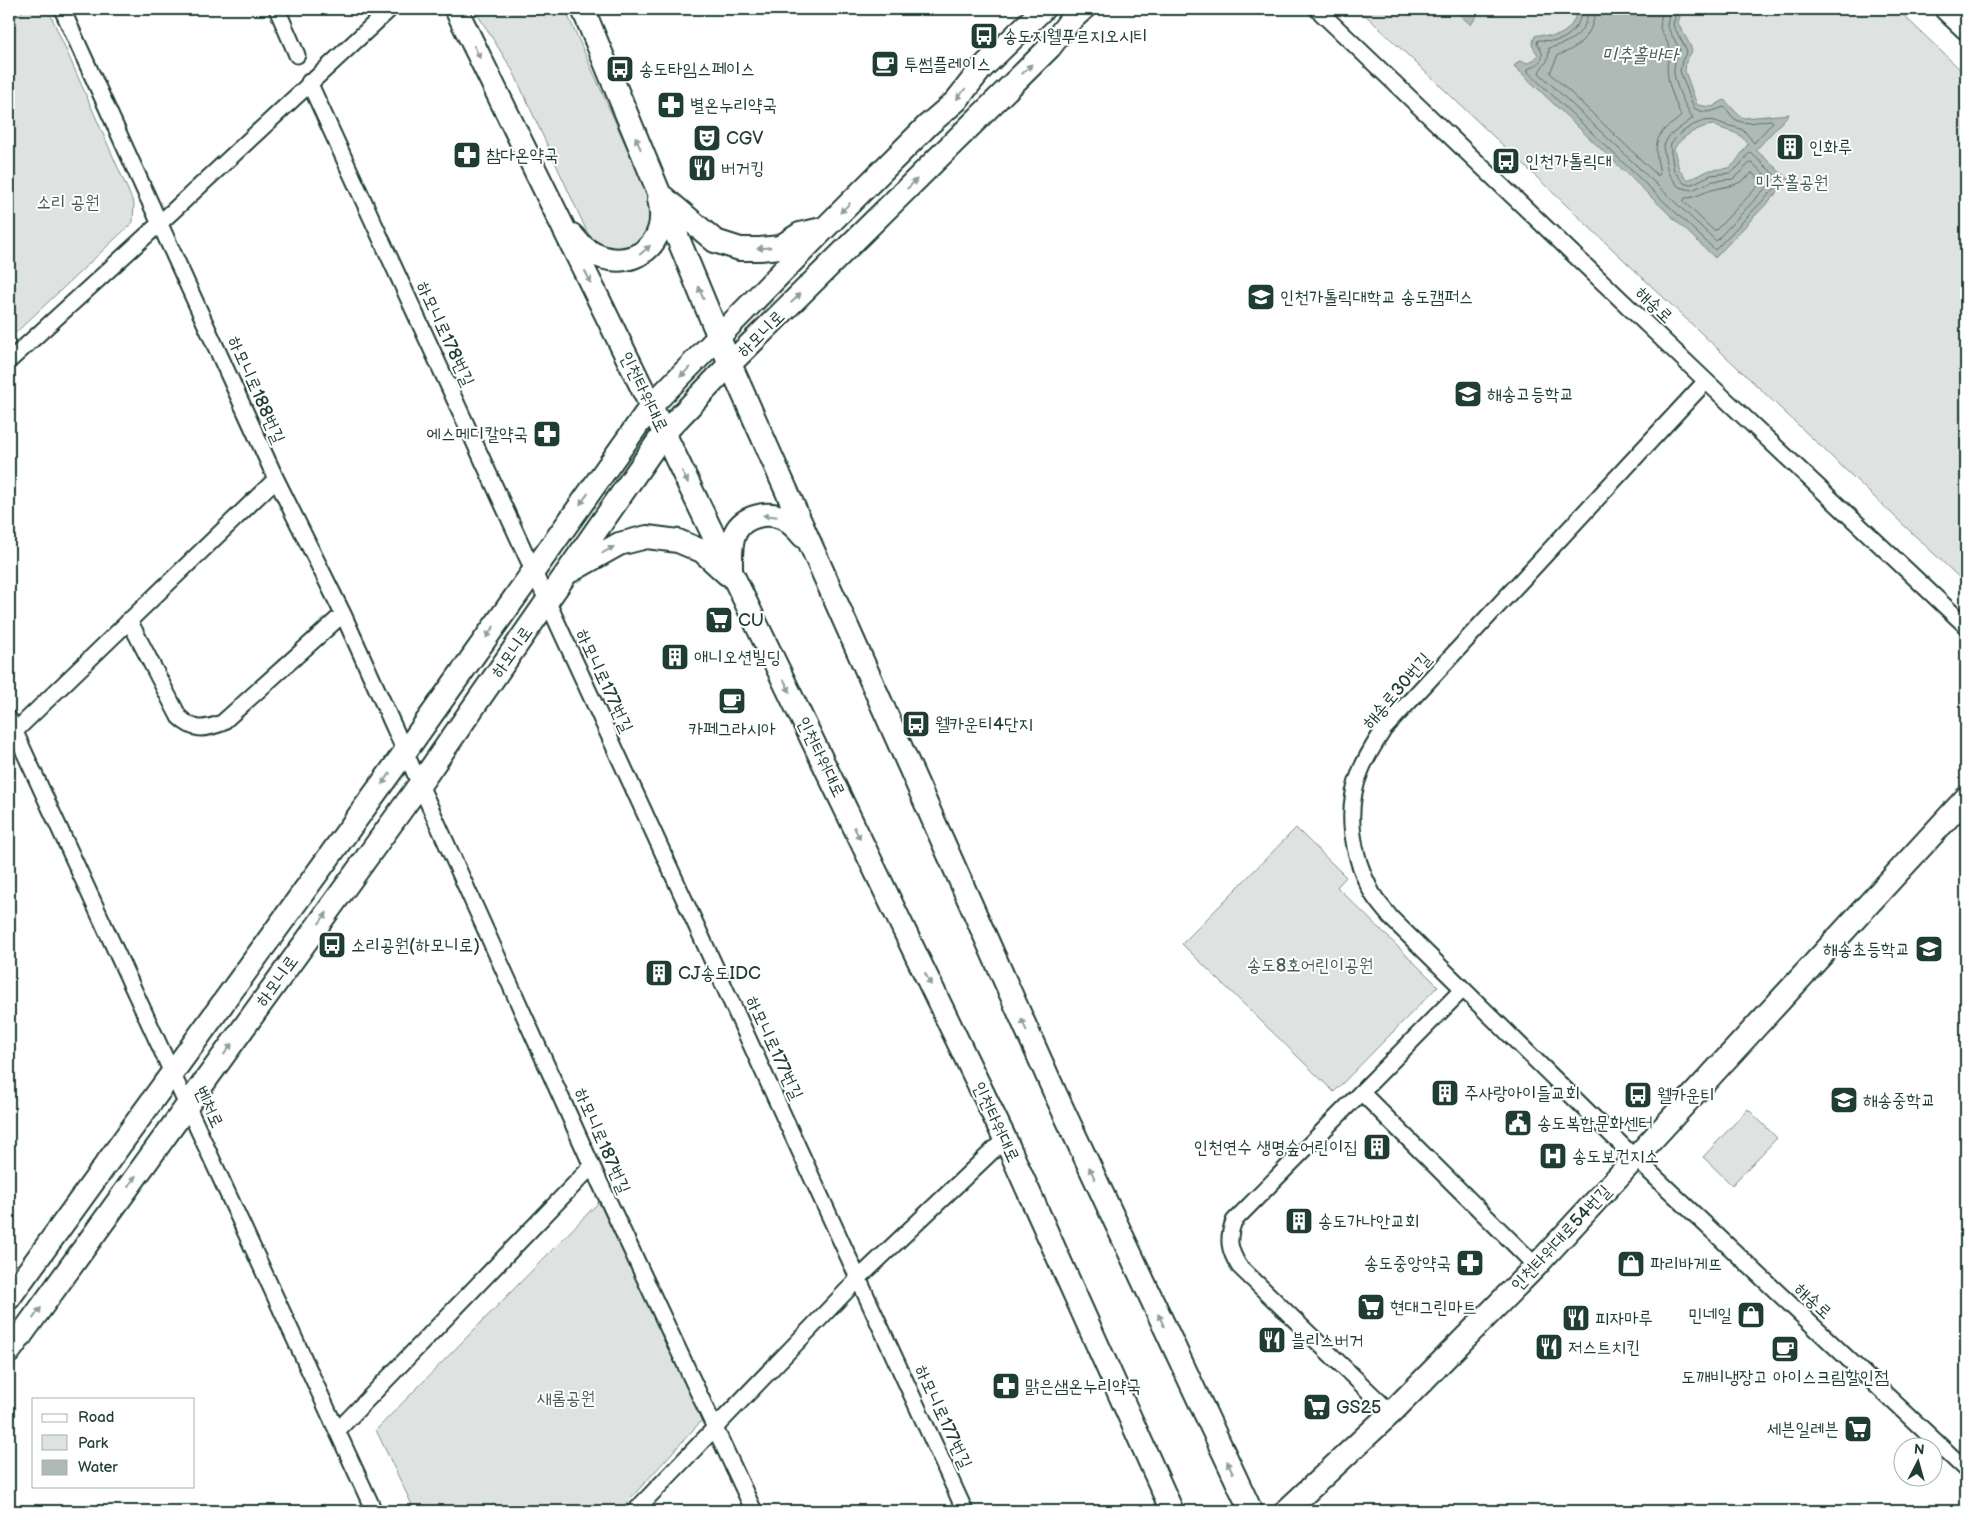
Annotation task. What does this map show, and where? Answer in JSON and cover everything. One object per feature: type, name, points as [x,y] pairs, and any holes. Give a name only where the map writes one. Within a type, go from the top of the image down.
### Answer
[{"type":"street","name":"하모니로188번길","points":[[62,9],[276,480],[342,614],[420,784]]},
{"type":"street","points":[[276,9],[297,55]]},
{"type":"street","points":[[9,360],[160,223],[309,82],[390,9]]},
{"type":"street","name":"인천타워대로","points":[[456,9],[651,406],[1005,1139],[1172,1511]]},
{"type":"street","points":[[583,9],[730,364],[809,542],[1055,1093],[1251,1511]]},
{"type":"street","name":"하모니로","points":[[9,1298],[405,752],[651,406],[826,228],[956,100],[981,69],[1043,9]]},
{"type":"street","name":"하모니로","points":[[9,1352],[420,784],[664,433],[730,364],[1050,46],[1069,22],[1083,9]]},
{"type":"street","name":"해송로","points":[[1317,9],[1706,381],[1966,626]]},
{"type":"street","points":[[1946,9],[1966,28]]},
{"type":"street","name":"하모니로178번길","points":[[309,82],[547,602]]},
{"type":"street","points":[[554,207],[581,246],[604,258],[619,261],[633,259],[644,253],[652,244],[658,230],[660,219],[658,188]]},
{"type":"street","points":[[658,188],[715,241],[740,249],[780,246],[800,234],[826,228]]},
{"type":"street","name":"해송로30번길","points":[[1636,1159],[1391,918],[1373,895],[1360,868],[1353,846],[1352,820],[1354,798],[1361,770],[1384,729],[1706,381]]},
{"type":"street","points":[[11,729],[276,480]]},
{"type":"street","points":[[734,577],[730,550],[735,531],[740,525],[754,517],[769,515],[783,519],[797,529],[809,542]]},
{"type":"street","points":[[566,574],[619,544],[647,537],[678,541],[702,551],[734,577]]},
{"type":"street","name":"하모니로177번길","points":[[547,602],[965,1511]]},
{"type":"street","points":[[129,620],[179,717],[188,726],[198,728],[222,723],[342,614]]},
{"type":"street","name":"벤처로","points":[[11,729],[187,1104],[374,1511]]},
{"type":"street","name":"하모니로187번길","points":[[420,784],[592,1166],[754,1511]]},
{"type":"street","name":"인천타워대로54번길","points":[[1286,1511],[1391,1413],[1536,1266],[1966,798]]},
{"type":"street","points":[[1391,1413],[1239,1266],[1229,1245],[1229,1234],[1234,1220],[1463,989]]},
{"type":"street","points":[[1361,1092],[1536,1266]]},
{"type":"street","points":[[636,1511],[859,1278],[1005,1139]]},
{"type":"street","name":"해송로","points":[[1636,1159],[1966,1470]]},
{"type":"street","points":[[337,1431],[592,1166]]},
{"type":"green space","name":"소리 공원","points":[[25,9],[48,9],[134,204],[133,222],[9,339],[9,24]]},
{"type":"green space","points":[[474,9],[565,9],[651,202],[650,231],[632,251],[605,252],[589,236],[513,71]]},
{"type":"green space","name":"미추홀공원","points":[[1359,9],[1897,9],[1966,75],[1966,584]]},
{"type":"green space","name":"송도8호어린이공원","points":[[1296,828],[1346,877],[1337,887],[1438,986],[1334,1092],[1182,944]]},
{"type":"green space","points":[[1748,1109],[1777,1138],[1732,1185],[1703,1157]]},
{"type":"green space","name":"새롬공원","points":[[599,1202],[703,1419],[619,1511],[499,1511],[493,1504],[483,1511],[415,1511],[376,1430]]},
{"type":"water","points":[[1453,9],[1481,9],[1471,25]]},
{"type":"water","name":"미추홀바다","points":[[1577,9],[1684,9],[1678,23],[1692,51],[1686,62],[1685,71],[1697,105],[1712,107],[1724,100],[1744,118],[1789,114],[1756,150],[1789,180],[1715,258],[1514,66],[1519,61],[1529,63],[1538,55],[1532,45],[1535,36],[1555,36],[1563,33],[1573,22]],"holes":[[[1714,125],[1740,136],[1748,144],[1735,163],[1729,168],[1710,170],[1686,179],[1679,169],[1674,149],[1677,144],[1697,130]]]},
{"type":"place","name":"송도지웰푸르지오시티","points":[[984,36]]},
{"type":"place","name":"투썸플레이스","points":[[885,64]]},
{"type":"place","name":"송도타임스페이스","points":[[620,69]]},
{"type":"place","name":"별온누리약국","points":[[671,105]]},
{"type":"place","name":"CGV","points":[[707,138]]},
{"type":"place","name":"인화루","points":[[1790,147]]},
{"type":"place","name":"참다온약국","points":[[467,155]]},
{"type":"place","name":"인천가톨릭대","points":[[1506,161]]},
{"type":"place","name":"버거킹","points":[[702,168]]},
{"type":"place","name":"인천가톨릭대학교 송도캠퍼스","points":[[1261,297]]},
{"type":"place","name":"해송고등학교","points":[[1468,394]]},
{"type":"place","name":"에스메디칼약국","points":[[547,434]]},
{"type":"place","name":"CU","points":[[719,620]]},
{"type":"place","name":"애니오션빌딩","points":[[675,657]]},
{"type":"place","name":"카페그라시아","points":[[732,701]]},
{"type":"place","name":"웰카운티4단지","points":[[916,724]]},
{"type":"place","name":"소리공원(하모니로)","points":[[332,945]]},
{"type":"place","name":"해송초등학교","points":[[1929,949]]},
{"type":"place","name":"CJ송도IDC","points":[[659,973]]},
{"type":"place","name":"주사랑아이들교회","points":[[1445,1093]]},
{"type":"place","name":"웰카운티","points":[[1638,1095]]},
{"type":"place","name":"해송중학교","points":[[1844,1100]]},
{"type":"place","name":"송도복합문화센터","points":[[1518,1123]]},
{"type":"place","name":"인천연수 생명숲어린이집","points":[[1377,1147]]},
{"type":"place","name":"송도보건지소","points":[[1553,1156]]},
{"type":"place","name":"송도가나안교회","points":[[1299,1221]]},
{"type":"place","name":"송도중앙약국","points":[[1470,1263]]},
{"type":"place","name":"파리바게뜨","points":[[1631,1264]]},
{"type":"place","name":"현대그린마트","points":[[1371,1307]]},
{"type":"place","name":"민네일","points":[[1751,1315]]},
{"type":"place","name":"피자마루","points":[[1576,1318]]},
{"type":"place","name":"블리스버거","points":[[1272,1340]]},
{"type":"place","name":"저스트치킨","points":[[1549,1347]]},
{"type":"place","name":"도깨비냉장고 아이스크림할인점","points":[[1785,1349]]},
{"type":"place","name":"맑은샘온누리약국","points":[[1006,1386]]},
{"type":"place","name":"GS25","points":[[1317,1407]]},
{"type":"place","name":"세븐일레븐","points":[[1858,1429]]}]
